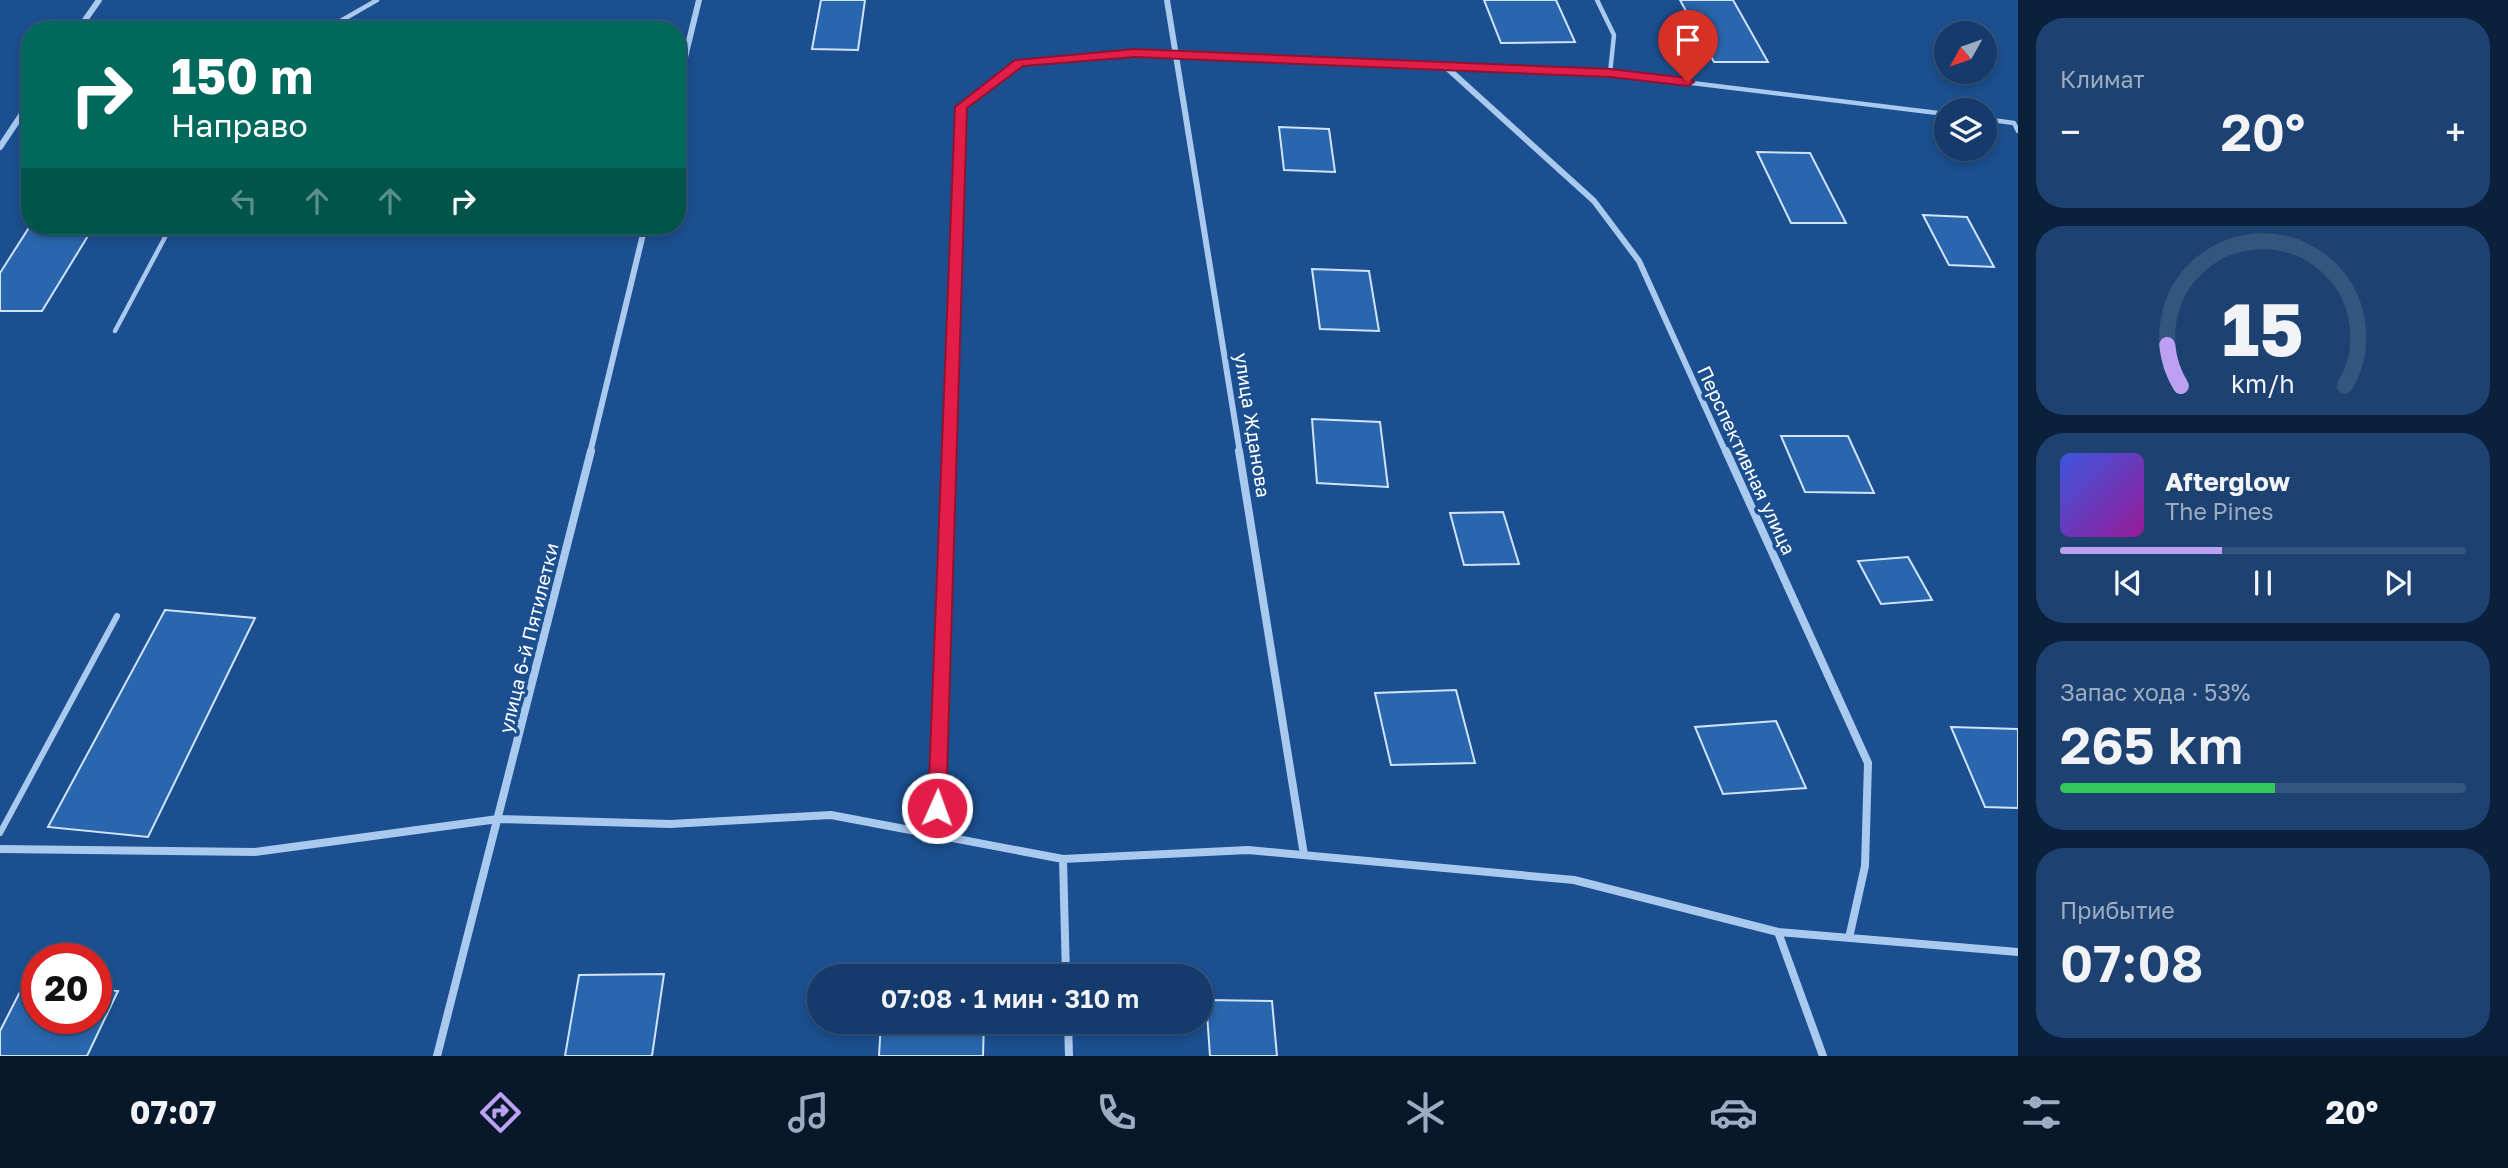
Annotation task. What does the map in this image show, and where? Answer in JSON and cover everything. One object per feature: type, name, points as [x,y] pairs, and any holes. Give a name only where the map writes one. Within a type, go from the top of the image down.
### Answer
[{"type":"street","points":[[85,21],[99,0]]},
{"type":"street","points":[[686,53],[699,0]]},
{"type":"street","name":"улица Жданова","points":[[1167,0],[1304,855]]},
{"type":"street","name":"Перспективная улица","points":[[1445,66],[1594,201],[1639,261],[1868,763],[1865,866],[1849,938]]},
{"type":"street","points":[[0,147],[21,116]]},
{"type":"street","name":"улица 6-й Пятилетки","points":[[437,1056],[643,235]]},
{"type":"street","points":[[0,849],[256,852],[498,818],[670,824],[831,815],[1063,859],[1248,850],[1573,880],[1778,932],[2018,952]]},
{"type":"street","points":[[1063,859],[1066,964]]},
{"type":"street","points":[[1778,932],[1823,1056]]},
{"type":"street","points":[[1068,1034],[1069,1056]]},
{"type":"lane","points":[[341,21],[377,0]]},
{"type":"lane","points":[[1597,0],[1614,34],[1610,73]]},
{"type":"lane","points":[[936,835],[961,107],[1020,62],[1135,53],[1610,73],[1934,113]]},
{"type":"lane","points":[[1997,121],[2014,123],[2018,131]]},
{"type":"lane","points":[[115,331],[166,235]]},
{"type":"lane","points":[[0,833],[117,616]]},
{"type":"building","points":[[821,0],[865,0],[858,50],[812,49]]},
{"type":"building","points":[[1484,0],[1556,0],[1575,42],[1501,43]]},
{"type":"building","points":[[1680,0],[1733,0],[1768,62],[1714,62]]},
{"type":"building","points":[[1279,127],[1329,129],[1335,172],[1284,170]]},
{"type":"building","points":[[1757,152],[1810,153],[1846,223],[1791,223]]},
{"type":"building","points":[[1923,215],[1967,217],[1994,267],[1949,265]]},
{"type":"building","points":[[24,235],[88,235],[42,311],[0,311],[0,273]]},
{"type":"building","points":[[1312,269],[1369,271],[1379,331],[1320,329]]},
{"type":"building","points":[[1312,419],[1380,422],[1388,487],[1317,483]]},
{"type":"building","points":[[1781,436],[1848,436],[1874,493],[1805,492]]},
{"type":"building","points":[[1503,512],[1519,564],[1464,565],[1450,513]]},
{"type":"building","points":[[1908,557],[1932,600],[1881,604],[1858,561]]},
{"type":"building","points":[[165,610],[255,618],[148,837],[48,827]]},
{"type":"building","points":[[1456,690],[1475,763],[1391,765],[1375,693]]},
{"type":"building","points":[[1776,721],[1806,788],[1723,794],[1695,727]]},
{"type":"building","points":[[1951,727],[2018,729],[2018,808],[1985,807]]},
{"type":"building","points":[[664,974],[652,1056],[565,1056],[579,975]]},
{"type":"building","points":[[21,990],[21,1034],[97,1034],[87,1056],[0,1056],[0,1031]]},
{"type":"building","points":[[112,990],[118,991],[112,1004]]},
{"type":"building","points":[[1213,1000],[1272,1001],[1277,1056],[1210,1056],[1208,1034],[1213,1034]]},
{"type":"building","points":[[880,1034],[984,1034],[983,1056],[879,1056]]},
{"type":"route","points":[[937,808],[961,107],[1020,62],[1135,53],[1610,73],[1688,82]]}]
